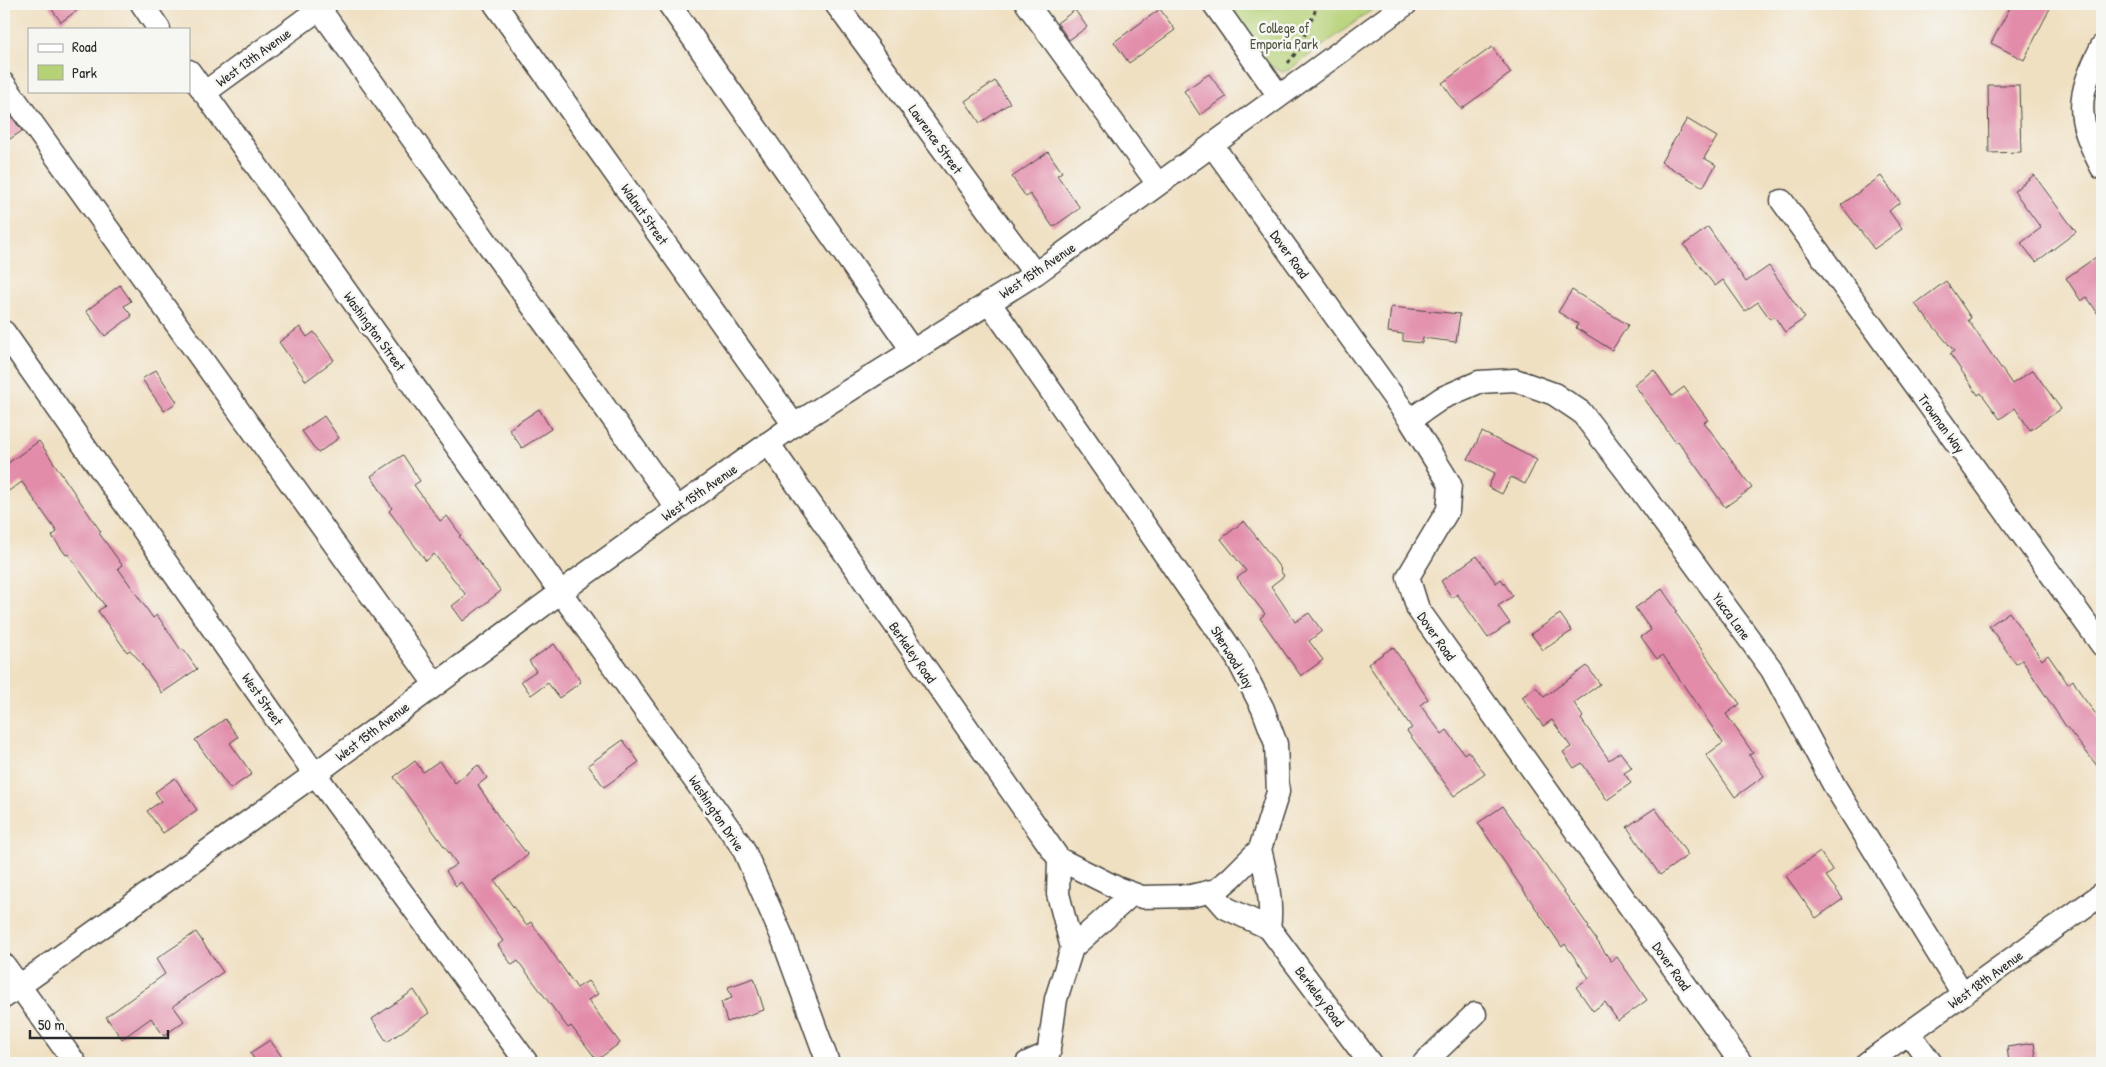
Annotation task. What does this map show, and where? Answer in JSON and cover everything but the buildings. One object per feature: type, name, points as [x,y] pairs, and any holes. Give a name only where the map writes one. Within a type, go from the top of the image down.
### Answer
[{"type":"street","points":[[142,4],[158,28]]},
{"type":"street","name":"Walnut Street","points":[[496,4],[794,425]]},
{"type":"street","points":[[669,4],[912,350]]},
{"type":"street","name":"Lawrence Street","points":[[836,4],[1035,274]]},
{"type":"street","points":[[1027,4],[1158,184]]},
{"type":"street","points":[[1214,4],[1279,96]]},
{"type":"street","name":"West 15th Avenue","points":[[12,992],[316,774],[434,684],[676,508],[794,425],[1035,274],[1406,4]]},
{"type":"street","points":[[320,5],[676,508]]},
{"type":"street","name":"West 13th Avenue","points":[[204,93],[320,5]]},
{"type":"street","points":[[2102,46],[2087,77],[2080,107],[2090,144],[2102,168]]},
{"type":"street","name":"Washington Street","points":[[190,72],[561,591]]},
{"type":"street","points":[[4,84],[434,684]]},
{"type":"street","name":"Dover Road","points":[[1212,145],[1410,420],[1450,484],[1448,510],[1408,577],[1418,609],[1741,1063]]},
{"type":"street","name":"Trowman Way","points":[[1782,201],[2102,645]]},
{"type":"street","name":"Sherwood Way","points":[[989,302],[1237,658],[1263,709],[1276,744],[1278,792],[1260,849],[1232,878],[1217,890],[1191,896],[1142,897],[1117,888],[1059,859]]},
{"type":"street","name":"West Street","points":[[4,332],[316,774],[527,1063]]},
{"type":"street","name":"Yucca Lane","points":[[1410,420],[1442,398],[1479,382],[1515,380],[1554,394],[1581,412],[1631,477],[1772,670],[1834,785],[1963,994]]},
{"type":"street","name":"Berkeley Road","points":[[768,443],[1059,859]]},
{"type":"street","name":"Washington Drive","points":[[561,591],[743,848],[781,934],[829,1062]]},
{"type":"street","points":[[1260,849],[1269,896],[1271,917],[1269,928]]},
{"type":"street","points":[[1059,859],[1058,894],[1072,948]]},
{"type":"street","name":"Berkeley Road","points":[[1210,891],[1226,908],[1269,928],[1370,1063]]},
{"type":"street","points":[[1026,1063],[1048,1058],[1056,998],[1072,948],[1132,894]]},
{"type":"street","name":"West 18th Avenue","points":[[1867,1063],[2102,894]]},
{"type":"street","points":[[4,964],[12,992],[75,1063]]},
{"type":"street","points":[[1424,1063],[1475,1014]]},
{"type":"street","points":[[1909,1033],[1931,1063]]},
{"type":"path","points":[[1284,70],[1299,49],[1318,4]]},
{"type":"green space","name":"College of Emporia Park","points":[[1224,4],[1380,4],[1289,70],[1282,72],[1268,64]]}]
